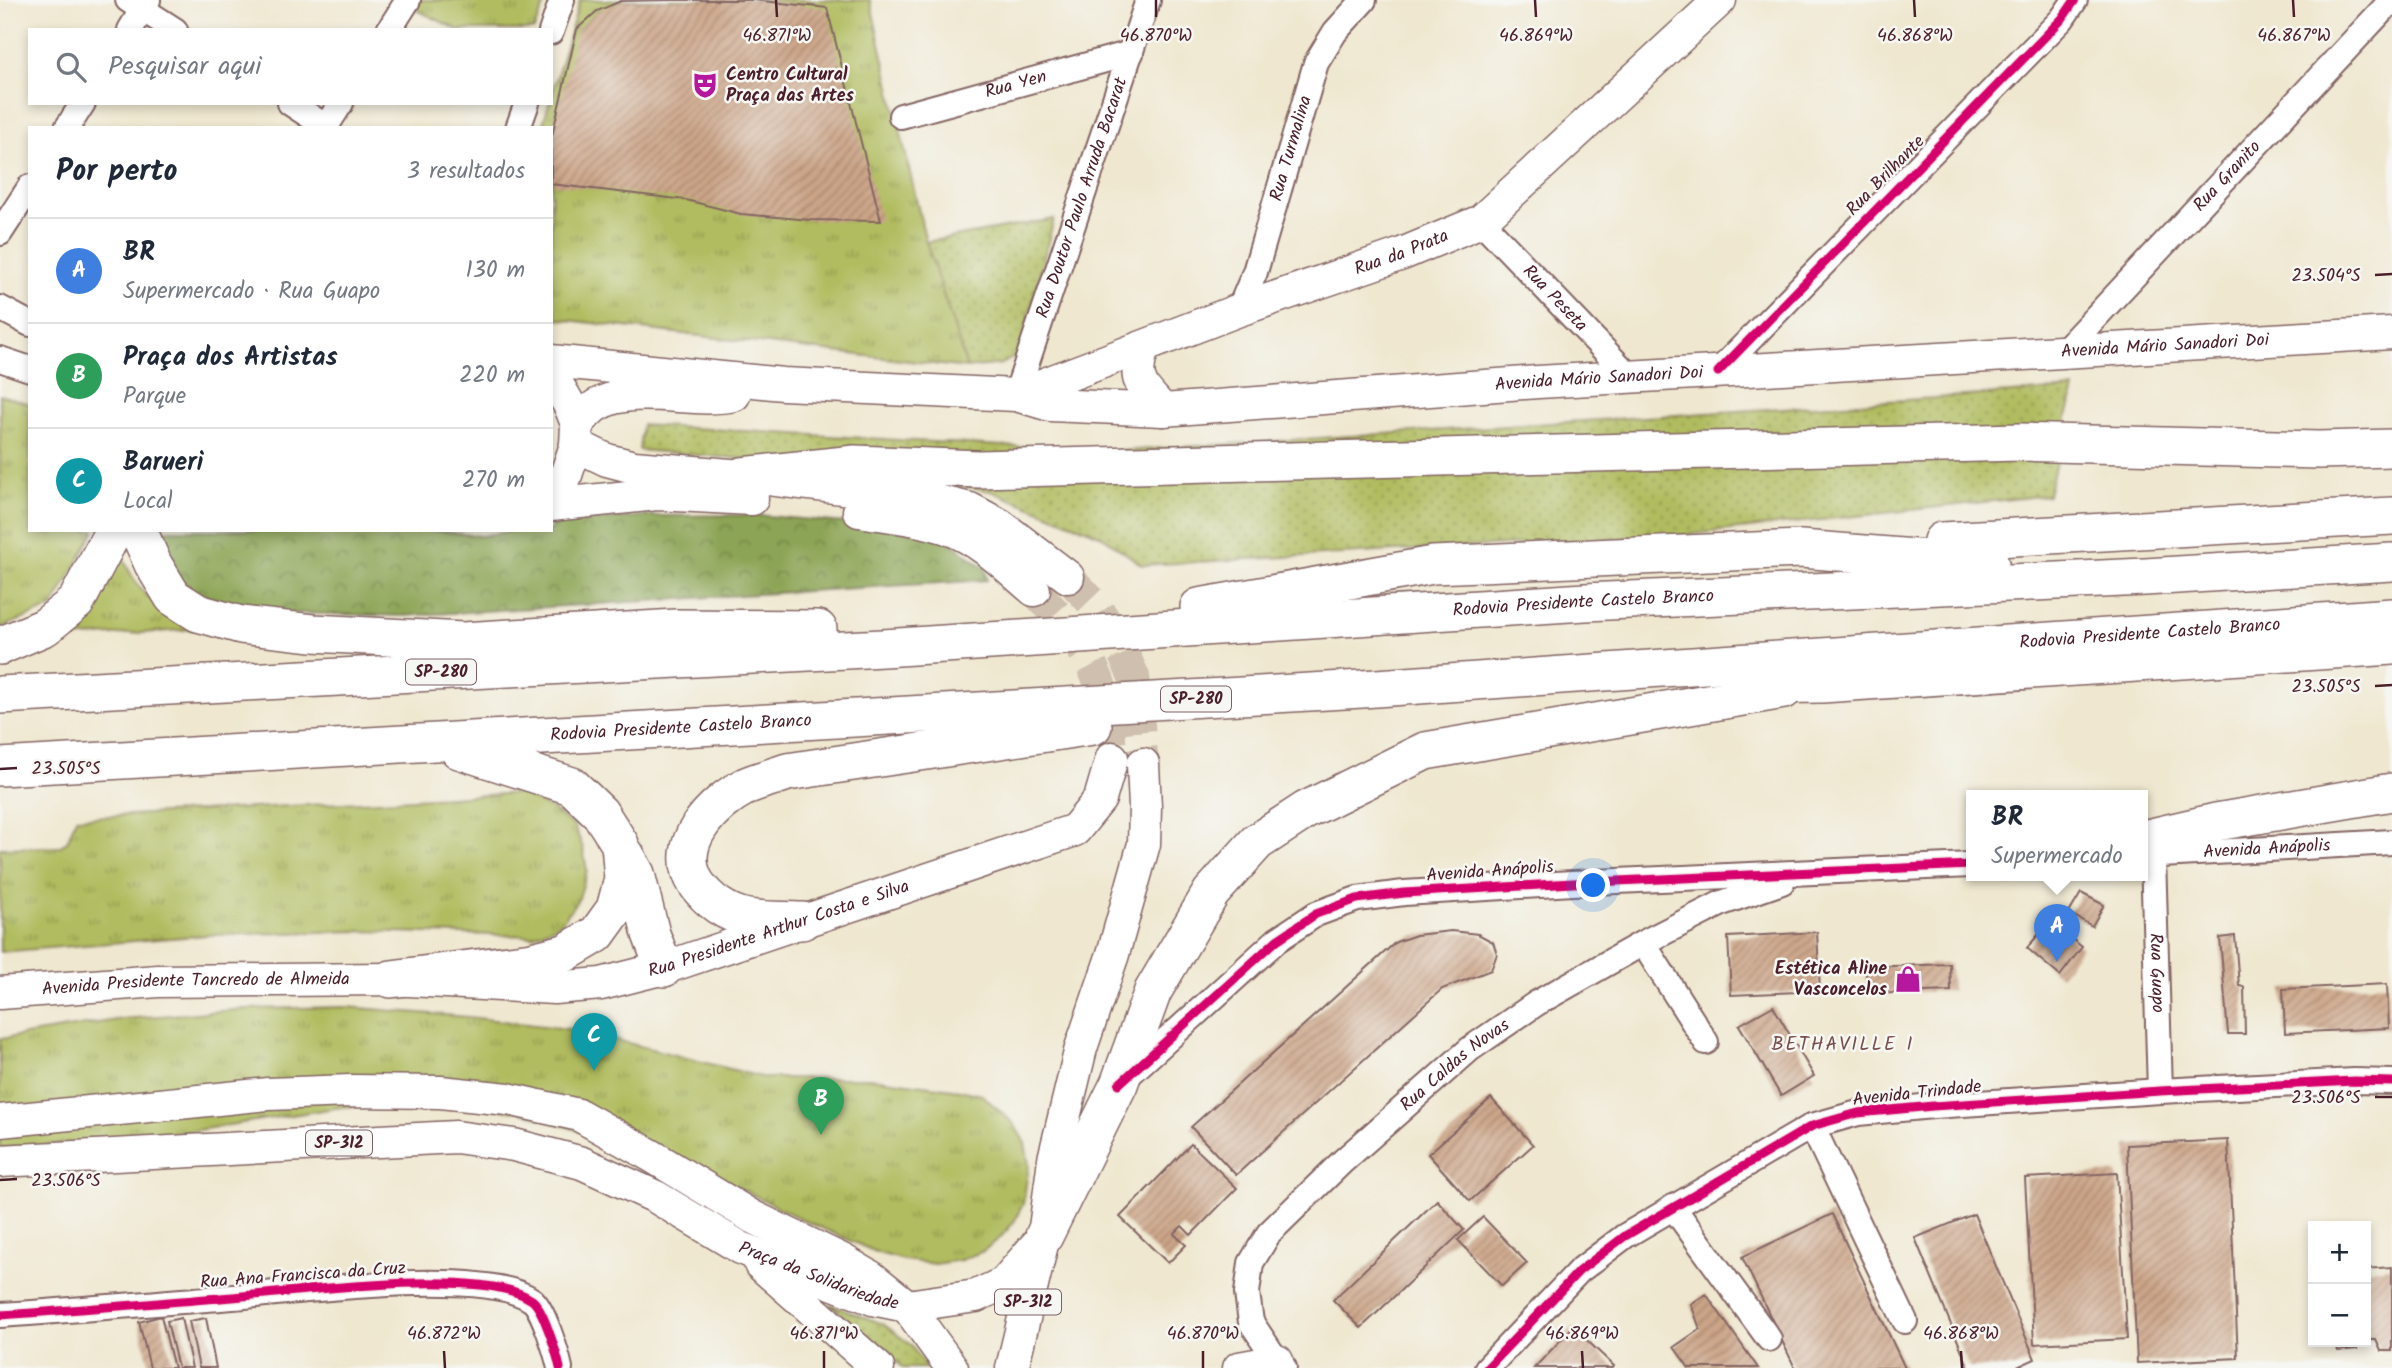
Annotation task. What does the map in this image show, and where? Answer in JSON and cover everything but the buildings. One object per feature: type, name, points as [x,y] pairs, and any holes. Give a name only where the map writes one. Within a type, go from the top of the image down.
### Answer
[{"type":"highway","points":[[742,476],[855,464],[979,469],[2019,442],[2319,450],[2392,448]]},
{"type":"highway","name":"Rodovia Presidente Castelo Branco","points":[[1021,639],[1433,565],[1801,549],[2392,516]]},
{"type":"highway","points":[[0,646],[45,626],[76,602],[113,532]]},
{"type":"highway","points":[[139,532],[153,564],[173,597],[198,612],[241,625],[313,633],[463,641],[676,628],[817,629],[883,648]]},
{"type":"highway","name":"Rodovia Presidente Castelo Branco","points":[[1801,549],[2145,577]]},
{"type":"highway","name":"Rodovia Presidente Castelo Branco","points":[[0,695],[883,648],[1585,602],[2145,577],[2392,562]]},
{"type":"highway","name":"Rodovia Presidente Castelo Branco","points":[[0,767],[1362,689],[2392,617]]},
{"type":"highway","points":[[1044,1236],[1119,1084],[1153,991],[1211,893],[1257,842],[1306,810],[1425,751],[1822,684],[2010,644]]},
{"type":"highway","name":"Rodovia Presidente Castelo Branco","points":[[1362,689],[1822,684],[2392,646]]},
{"type":"highway","points":[[802,920],[747,918],[712,903],[691,874],[687,857],[692,838],[721,802],[747,785],[787,772],[985,741],[1362,689]]},
{"type":"highway","points":[[434,743],[572,786],[600,813],[636,874],[651,934],[664,968]]},
{"type":"highway","points":[[2148,849],[2216,822],[2392,792]]},
{"type":"highway","points":[[391,979],[531,961],[565,953],[597,934],[615,909],[623,879],[620,844]]},
{"type":"main road","name":"Rua da Prata","points":[[1016,395],[1239,310],[1402,254],[1481,221],[1720,0]]},
{"type":"main road","name":"Avenida Mário Sanadori Doi","points":[[1016,395],[1050,405],[1164,410],[1538,382],[2062,353],[2390,331]]},
{"type":"main road","points":[[1143,348],[1137,367],[1138,378],[1145,390],[1164,410]]},
{"type":"main road","points":[[553,361],[783,384],[1016,395]]},
{"type":"main road","points":[[553,382],[570,406],[577,434],[607,460],[634,467],[742,476],[925,498],[970,509],[1000,525],[1068,577]]},
{"type":"main road","points":[[553,489],[564,481],[577,434],[597,405],[616,398],[642,395],[718,399],[783,384]]},
{"type":"main road","points":[[553,505],[657,494],[729,496],[912,519],[952,530],[984,548],[1034,590]]},
{"type":"main road","name":"Rua Presidente Arthur Costa e Silva","points":[[391,979],[554,988],[601,984],[664,968],[1075,830],[1100,799],[1112,758]]},
{"type":"main road","name":"SP-312","points":[[1012,1368],[1044,1236],[1054,1159],[1081,1048],[1113,954],[1144,844],[1146,807],[1143,764]]},
{"type":"main road","name":"Avenida Presidente Tancredo de Almeida","points":[[0,993],[158,981],[391,979]]},
{"type":"main road","points":[[0,1121],[282,1094],[351,1091],[440,1092],[508,1099],[579,1115],[653,1156],[751,1216],[862,1272],[906,1306],[951,1368]]},
{"type":"main road","name":"Praça da Solidariedade","points":[[41,1159],[456,1137],[514,1145],[582,1163],[656,1197],[741,1248],[873,1299],[906,1306],[976,1297],[1004,1283],[1044,1236]]},
{"type":"main road","points":[[0,1179],[41,1159]]},
{"type":"main road","name":"SP-312","points":[[0,1161],[41,1159]]},
{"type":"main road","points":[[741,1248],[878,1368]]},
{"type":"main road","points":[[1239,1368],[1281,1364]]},
{"type":"street","points":[[390,28],[408,0]]},
{"type":"street","points":[[552,28],[562,0]]},
{"type":"street","name":"Rua Doutor Paulo Arruda Bacarat","points":[[1016,395],[1148,0]]},
{"type":"street","name":"Rua Turmalina","points":[[1239,310],[1255,272],[1316,63],[1335,32],[1364,0]]},
{"type":"street","name":"Rua Brilhante","points":[[1718,372],[2062,19],[2075,0]]},
{"type":"street","name":"Rua Granito","points":[[2062,353],[2392,0]]},
{"type":"street","points":[[137,10],[171,28]]},
{"type":"street","name":"Rua Yen","points":[[901,116],[1131,53]]},
{"type":"street","points":[[68,126],[82,105]]},
{"type":"street","points":[[293,105],[324,126]]},
{"type":"street","points":[[327,126],[340,105]]},
{"type":"street","points":[[519,126],[526,105]]},
{"type":"street","points":[[0,233],[28,190]]},
{"type":"street","name":"Rua Peseta","points":[[1481,221],[1630,377]]},
{"type":"street","points":[[0,308],[28,323]]},
{"type":"street","points":[[0,359],[28,368]]},
{"type":"street","name":"Avenida Anápolis","points":[[2148,850],[2392,842]]},
{"type":"street","name":"Avenida Anápolis","points":[[1119,1084],[1277,940],[1316,915],[1357,900],[1404,893],[1573,883],[1966,865]]},
{"type":"street","name":"Rua Caldas Novas","points":[[1281,1364],[1251,1322],[1247,1293],[1251,1263],[1269,1233],[1343,1161],[1470,1049],[1537,1003],[1643,943],[1722,903],[1806,874]]},
{"type":"street","name":"Rua Guapo","points":[[2148,881],[2160,1091]]},
{"type":"street","points":[[1643,943],[1706,1042]]},
{"type":"street","name":"Avenida Trindade","points":[[1487,1368],[1579,1271],[1625,1236],[1812,1126],[1871,1112],[2160,1091],[2354,1081],[2392,1082]]},
{"type":"street","points":[[1812,1126],[1905,1321]]},
{"type":"street","points":[[1673,1207],[1769,1339]]},
{"type":"street","name":"Rua Ana Francisca da Cruz","points":[[0,1315],[398,1283],[473,1284],[510,1289],[535,1301],[550,1334],[560,1368]]},
{"type":"green space","points":[[420,0],[546,0],[535,28],[454,28],[415,9]]},
{"type":"green space","points":[[580,0],[870,0],[926,242],[967,368],[553,318],[553,126],[543,126],[548,105],[553,105],[553,89]]},
{"type":"green space","points":[[1054,219],[1019,354],[1002,364],[967,368],[926,242]]},
{"type":"green space","points":[[2074,389],[2048,495],[1685,535],[1142,565],[1100,535],[991,491],[873,470],[639,450],[642,425],[1105,452]]},
{"type":"green space","points":[[0,395],[28,403],[28,532],[94,532],[53,607],[0,628]]},
{"type":"green space","points":[[757,515],[857,524],[942,536],[985,568],[987,580],[403,616],[252,612],[187,589],[162,562],[159,532],[447,532],[481,536],[506,532],[553,532],[553,525],[645,516]]},
{"type":"green space","points":[[122,554],[135,581],[151,600],[197,629],[42,640]]},
{"type":"green space","points":[[521,793],[550,808],[574,826],[583,848],[587,871],[579,898],[561,923],[533,936],[358,931],[208,935],[0,952],[0,848],[58,847],[67,842],[76,818]]},
{"type":"green space","points":[[347,1007],[577,1030],[765,1078],[871,1078],[982,1095],[1014,1124],[1025,1143],[1029,1165],[1023,1204],[1014,1222],[1000,1238],[983,1251],[961,1260],[935,1264],[904,1260],[878,1253],[799,1218],[712,1174],[519,1111],[422,1102],[342,1107],[147,1138],[0,1148],[0,1039],[122,1019],[246,1009]]},
{"type":"green space","points":[[829,1304],[883,1324],[911,1345],[926,1368],[903,1368],[882,1347]]},
{"type":"tunnel","points":[[1068,577],[1092,602],[1114,633],[1134,677],[1143,764]]},
{"type":"tunnel","points":[[1034,590],[1075,637],[1098,678],[1107,709],[1112,758]]},
{"type":"cycle path","points":[[1718,372],[2062,19],[2075,0]]},
{"type":"cycle path","points":[[1119,1084],[1277,940],[1316,914],[1357,899],[1404,893],[1573,883],[1966,865]]},
{"type":"cycle path","points":[[1487,1368],[1579,1271],[1625,1236],[1812,1126],[1858,1113],[1933,1106],[2160,1091],[2354,1081],[2392,1082]]},
{"type":"cycle path","points":[[0,1315],[388,1284],[474,1284],[508,1290],[532,1300],[545,1321],[560,1368]]},
{"type":"place","name":"Centro Cultural Praça das Artes","points":[[705,85]]},
{"type":"place","name":"BR","points":[[2057,962]]},
{"type":"place","name":"Estética Aline Vasconcelos","points":[[1908,979]]},
{"type":"place","name":"Barueri","points":[[594,1071]]},
{"type":"place","name":"Praça dos Artistas","points":[[821,1135]]},
{"type":"district","name":"BETHAVILLE I","points":[[1843,1045]]}]
